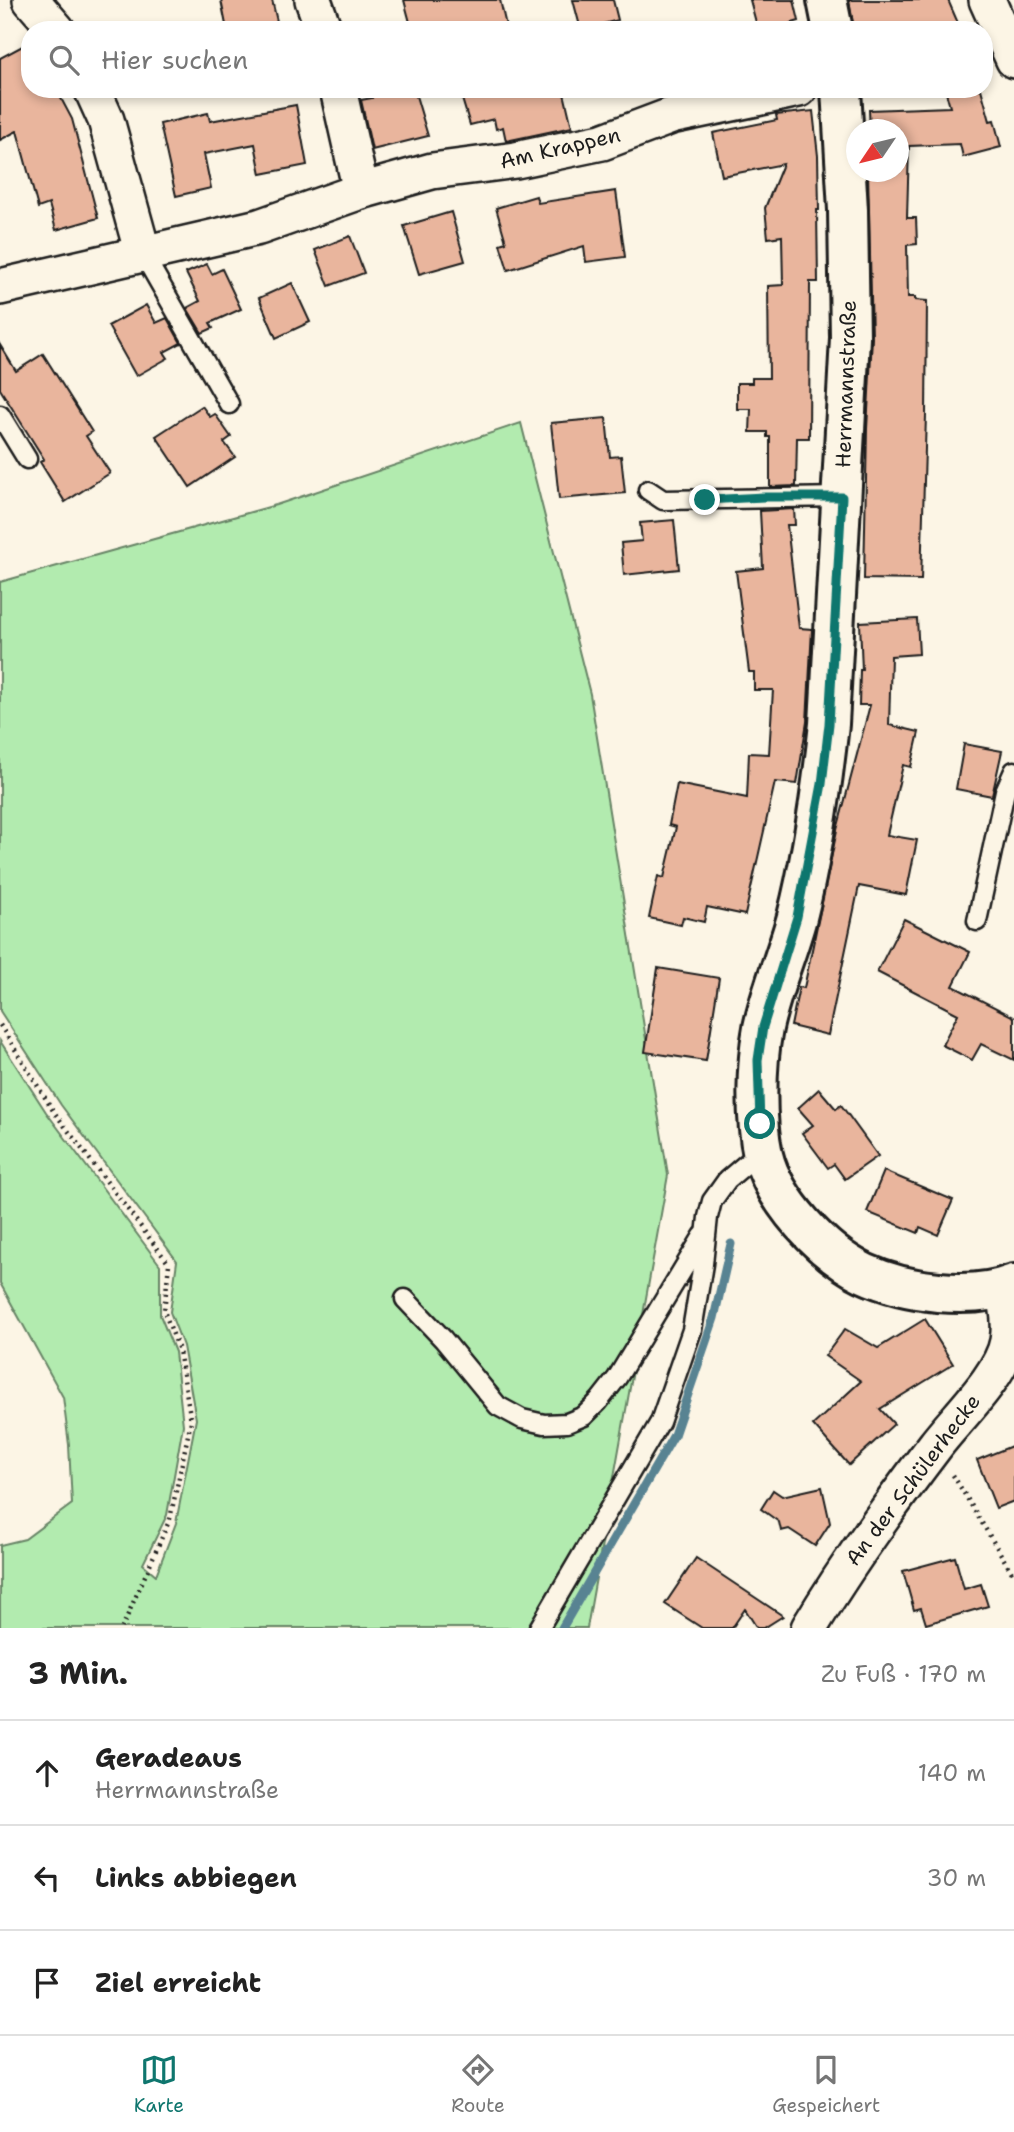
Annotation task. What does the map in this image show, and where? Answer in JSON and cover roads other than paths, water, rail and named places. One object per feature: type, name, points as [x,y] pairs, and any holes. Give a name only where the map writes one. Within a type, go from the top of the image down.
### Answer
[{"type":"street","points":[[31,0],[49,21]]},
{"type":"street","points":[[313,0],[321,21]]},
{"type":"street","points":[[827,0],[831,21]]},
{"type":"street","points":[[987,0],[1014,60]]},
{"type":"street","points":[[96,98],[106,120],[143,254]]},
{"type":"street","points":[[340,98],[362,191]]},
{"type":"street","name":"Am Krappen","points":[[0,288],[259,226],[362,191],[432,171],[516,160],[602,142],[671,116],[756,98]]},
{"type":"street","name":"Herrmannstraße","points":[[842,98],[848,210],[850,338],[829,724],[822,784],[797,917],[763,1027],[758,1060],[763,1156],[773,1181],[793,1211],[820,1242],[848,1265],[873,1277],[925,1290],[971,1293],[1009,1286]]},
{"type":"street","name":"An der Schülerhecke","points":[[810,1628],[836,1584],[935,1446],[997,1369],[1008,1342],[1009,1286]]},
{"type":"lane","points":[[143,254],[229,404]]},
{"type":"lane","points":[[0,415],[27,459]]},
{"type":"lane","points":[[648,490],[663,500],[842,497]]},
{"type":"lane","points":[[977,921],[1005,790],[1014,771]]},
{"type":"lane","points":[[539,1628],[660,1422],[692,1330],[712,1201],[727,1180],[752,1158],[763,1156]]},
{"type":"lane","points":[[405,1298],[498,1406],[522,1419],[544,1424],[567,1423],[584,1416],[617,1378],[705,1233]]},
{"type":"waterway","points":[[562,1628],[674,1435],[714,1318],[731,1244]]}]
